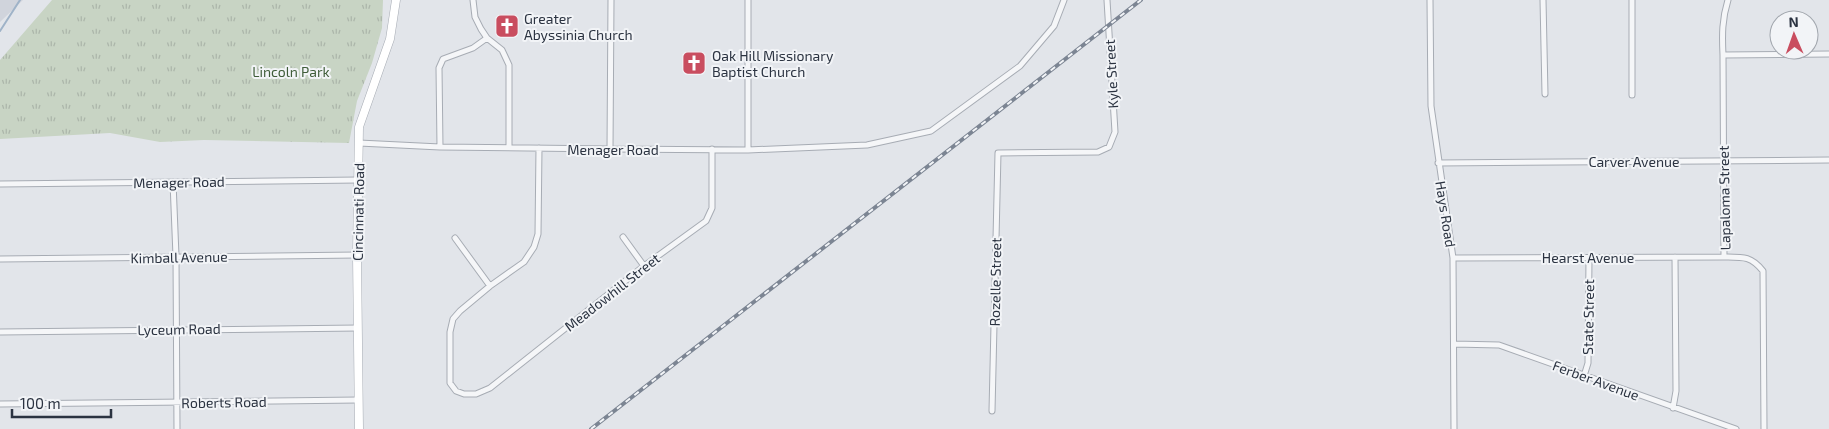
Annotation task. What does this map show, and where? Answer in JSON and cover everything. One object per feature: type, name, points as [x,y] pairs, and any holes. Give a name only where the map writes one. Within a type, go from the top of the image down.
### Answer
[{"type":"street","name":"Cincinnati Road","points":[[359,429],[359,127],[390,39],[396,0]]},
{"type":"street","points":[[473,0],[475,17],[487,38],[502,50],[509,65],[510,147]]},
{"type":"street","points":[[610,149],[611,0]]},
{"type":"street","points":[[748,0],[748,150]]},
{"type":"street","name":"Menager Road","points":[[359,143],[440,147],[748,150],[867,146],[931,131],[1020,66],[1054,26],[1064,0]]},
{"type":"street","name":"Kyle Street","points":[[998,153],[1098,152],[1109,147],[1115,132],[1107,0]]},
{"type":"street","name":"Hays Road","points":[[1430,0],[1431,106],[1453,258],[1454,429]]},
{"type":"street","points":[[1543,0],[1545,94]]},
{"type":"street","points":[[1632,0],[1632,95]]},
{"type":"street","name":"Lapaloma Street","points":[[1728,0],[1721,30],[1723,54],[1724,257],[1746,257],[1756,263],[1763,272],[1764,429]]},
{"type":"street","points":[[440,147],[440,68],[443,59],[473,48],[487,38]]},
{"type":"street","points":[[1723,54],[1829,54]]},
{"type":"street","points":[[455,238],[490,286],[524,262],[534,248],[538,234],[539,148]]},
{"type":"street","name":"Meadowhill Street","points":[[490,286],[453,319],[450,332],[450,383],[456,391],[464,394],[476,394],[490,388],[644,266],[706,221],[712,208],[712,149]]},
{"type":"street","name":"Rozelle Street","points":[[992,411],[998,153]]},
{"type":"street","name":"Carver Avenue","points":[[1438,163],[1829,160]]},
{"type":"street","name":"Menager Road","points":[[0,184],[358,180]]},
{"type":"street","points":[[172,182],[176,256],[177,429]]},
{"type":"street","points":[[623,237],[644,266]]},
{"type":"street","name":"Kimball Avenue","points":[[0,260],[176,256],[358,255]]},
{"type":"street","points":[[1673,408],[1676,391],[1676,257]]},
{"type":"street","name":"Hearst Avenue","points":[[1453,258],[1724,257]]},
{"type":"street","name":"State Street","points":[[1584,376],[1588,363],[1589,258]]},
{"type":"street","name":"Lyceum Road","points":[[0,332],[358,328]]},
{"type":"street","name":"Ferber Avenue","points":[[1454,344],[1499,345],[1736,429]]},
{"type":"street","name":"Roberts Road","points":[[0,404],[358,400]]},
{"type":"shaded area","points":[[0,0],[23,0],[0,22]]},
{"type":"green space","name":"Lincoln Park","points":[[52,0],[383,0],[382,28],[372,63],[357,101],[349,143],[204,140],[160,142],[110,133],[0,139],[0,60]]},
{"type":"waterway","points":[[0,31],[20,0]]},
{"type":"railway","points":[[591,429],[1141,0]]},
{"type":"place","name":"Greater Abyssinia Church","points":[[507,26]]},
{"type":"place","name":"Oak Hill Missionary Baptist Church","points":[[694,63]]}]
